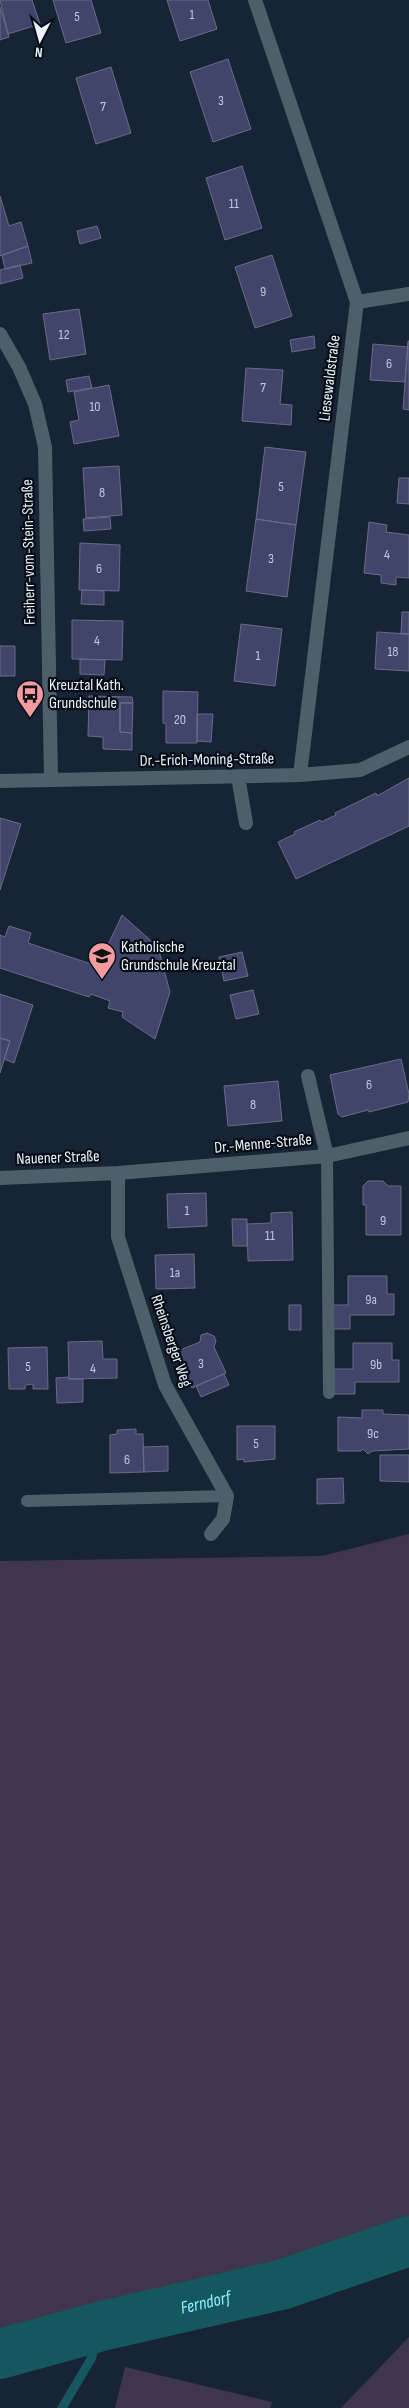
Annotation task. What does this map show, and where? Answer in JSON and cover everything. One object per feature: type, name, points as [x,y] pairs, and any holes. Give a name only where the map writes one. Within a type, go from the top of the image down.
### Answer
[{"type":"street","name":"Liesewaldstraße","points":[[255,0],[357,302],[300,775]]},
{"type":"street","points":[[357,302],[409,294]]},
{"type":"street","name":"Freiherr-vom-Stein-Straße","points":[[0,334],[19,367],[35,404],[45,447],[51,779]]},
{"type":"street","name":"Dr.-Erich-Moning-Straße","points":[[0,781],[300,775],[360,770],[409,747]]},
{"type":"street","points":[[238,777],[246,823]]},
{"type":"street","points":[[308,1076],[327,1156]]},
{"type":"street","name":"Dr.-Menne-Straße","points":[[118,1173],[327,1156],[409,1138]]},
{"type":"street","name":"Nauener Straße","points":[[0,1178],[118,1173]]},
{"type":"street","name":"Rheinsberger Weg","points":[[118,1173],[118,1237],[165,1385],[227,1496]]},
{"type":"street","points":[[211,1534],[223,1519],[227,1496]]},
{"type":"lane","points":[[327,1156],[329,1393]]},
{"type":"lane","points":[[27,1501],[227,1496]]},
{"type":"shaded area","points":[[409,1534],[409,2226],[275,2277],[0,2330],[0,1561],[322,1556]]},
{"type":"shaded area","points":[[409,2337],[409,2408],[341,2408]]},
{"type":"shaded area","points":[[125,2367],[272,2402],[270,2408],[115,2408]]},
{"type":"building","points":[[0,0],[32,0],[40,24],[8,34]]},
{"type":"building","points":[[53,0],[91,0],[101,33],[66,43]]},
{"type":"building","points":[[167,0],[208,0],[217,29],[180,41]]},
{"type":"building","points":[[0,7],[9,37],[0,40]]},
{"type":"building","points":[[228,59],[251,129],[213,142],[190,72]]},
{"type":"building","points":[[111,67],[131,133],[96,144],[76,78]]},
{"type":"building","points":[[242,166],[262,228],[225,240],[206,178]]},
{"type":"building","points":[[0,196],[9,226],[21,222],[28,246],[0,256]]},
{"type":"building","points":[[97,226],[101,238],[80,244],[77,231]]},
{"type":"building","points":[[28,246],[32,263],[5,269],[2,255]]},
{"type":"building","points":[[272,255],[292,316],[255,328],[235,267]]},
{"type":"building","points":[[20,265],[23,278],[0,284],[0,270]]},
{"type":"building","points":[[79,309],[86,354],[50,360],[43,314]]},
{"type":"building","points":[[314,336],[315,348],[292,352],[290,340]]},
{"type":"building","points":[[409,341],[409,410],[403,409]]},
{"type":"building","points":[[373,344],[408,347],[405,382],[370,380]]},
{"type":"building","points":[[246,368],[283,370],[280,404],[292,405],[291,425],[242,421]]},
{"type":"building","points":[[89,376],[92,388],[68,392],[66,380]]},
{"type":"building","points":[[109,385],[119,436],[74,444],[70,422],[79,420],[74,392]]},
{"type":"building","points":[[265,447],[306,452],[296,525],[256,519]]},
{"type":"building","points":[[119,466],[122,515],[86,518],[83,468]]},
{"type":"building","points":[[399,478],[409,478],[409,504],[397,503]]},
{"type":"building","points":[[110,517],[111,529],[84,531],[83,519]]},
{"type":"building","points":[[256,519],[296,525],[287,597],[246,591]]},
{"type":"building","points":[[369,522],[387,525],[386,532],[409,535],[409,578],[396,577],[396,585],[381,583],[381,575],[364,573]]},
{"type":"building","points":[[80,543],[120,545],[119,591],[79,590]]},
{"type":"building","points":[[82,590],[104,591],[104,605],[81,604]]},
{"type":"building","points":[[402,612],[409,612],[409,634],[401,634]]},
{"type":"building","points":[[72,620],[123,621],[122,660],[72,659]]},
{"type":"building","points":[[241,624],[282,629],[275,686],[234,681]]},
{"type":"building","points":[[377,632],[409,634],[409,671],[375,669]]},
{"type":"building","points":[[0,646],[15,646],[15,676],[0,676]]},
{"type":"building","points":[[80,659],[105,660],[104,675],[80,674]]},
{"type":"building","points":[[163,691],[198,692],[197,743],[166,743],[166,724],[163,723]]},
{"type":"building","points":[[89,696],[132,697],[133,703],[120,703],[120,732],[132,733],[132,750],[103,749],[103,737],[88,736]]},
{"type":"building","points":[[120,703],[133,703],[132,733],[120,732]]},
{"type":"building","points":[[197,714],[213,714],[211,742],[197,741]]},
{"type":"building","points":[[409,778],[409,826],[296,879],[278,842],[295,834],[294,832],[336,815],[335,813],[376,793],[377,796]]},
{"type":"building","points":[[0,818],[21,824],[0,890]]},
{"type":"building","name":"Katholische Grundschule Kreuztal","points":[[122,915],[158,947],[170,992],[155,1039],[122,1017],[123,1012],[108,1008],[110,1001],[91,994],[89,997],[0,968],[0,935],[5,937],[9,926],[31,933],[28,943],[103,968],[113,958],[106,949]]},
{"type":"building","points":[[242,952],[248,976],[224,981],[219,957]]},
{"type":"building","points":[[253,990],[259,1014],[236,1019],[230,995]]},
{"type":"building","points":[[0,994],[33,1005],[14,1063],[4,1059],[10,1041],[0,1038]]},
{"type":"building","points":[[0,1038],[10,1041],[0,1073]]},
{"type":"building","points":[[401,1059],[409,1094],[408,1102],[342,1117],[338,1114],[330,1075]]},
{"type":"building","points":[[278,1081],[282,1121],[228,1126],[224,1086]]},
{"type":"building","points":[[368,1181],[383,1181],[388,1186],[401,1186],[401,1235],[366,1235],[366,1205],[363,1205],[363,1186]]},
{"type":"building","points":[[206,1193],[207,1226],[168,1228],[167,1194]]},
{"type":"building","points":[[292,1212],[293,1260],[248,1261],[247,1224],[271,1223],[271,1213]]},
{"type":"building","points":[[232,1219],[247,1219],[247,1246],[233,1246]]},
{"type":"building","points":[[194,1254],[195,1288],[156,1289],[155,1255]]},
{"type":"building","points":[[348,1276],[387,1276],[387,1294],[394,1294],[394,1315],[350,1315],[350,1329],[331,1329],[331,1305],[348,1305]]},
{"type":"building","points":[[289,1305],[301,1305],[301,1330],[289,1330]]},
{"type":"building","points":[[207,1333],[214,1336],[216,1341],[214,1347],[226,1373],[192,1388],[175,1352],[200,1342],[201,1335]]},
{"type":"building","points":[[102,1341],[103,1359],[117,1359],[117,1378],[69,1379],[68,1342]]},
{"type":"building","points":[[353,1343],[392,1343],[392,1360],[399,1360],[399,1382],[355,1382],[355,1394],[334,1394],[334,1369],[353,1369]]},
{"type":"building","points":[[47,1347],[48,1389],[33,1389],[33,1384],[25,1385],[25,1389],[9,1389],[8,1348]]},
{"type":"building","points":[[224,1374],[229,1385],[201,1397],[196,1386]]},
{"type":"building","points":[[69,1377],[69,1379],[83,1379],[83,1402],[57,1403],[56,1378]]},
{"type":"building","points":[[362,1410],[383,1410],[383,1414],[409,1415],[409,1449],[372,1451],[368,1454],[363,1449],[361,1451],[338,1451],[338,1417],[362,1418]]},
{"type":"building","points":[[237,1426],[275,1426],[275,1459],[244,1462],[244,1459],[237,1460]]},
{"type":"building","points":[[136,1429],[136,1434],[143,1434],[144,1472],[110,1473],[110,1435],[117,1434],[117,1430]]},
{"type":"building","points":[[168,1446],[168,1471],[144,1472],[143,1447]]},
{"type":"building","points":[[380,1455],[409,1455],[409,1482],[380,1481]]},
{"type":"building","points":[[343,1478],[344,1503],[317,1504],[317,1479]]},
{"type":"waterway","name":"Ferndorf","points":[[0,2354],[102,2326],[281,2285],[409,2241]]},
{"type":"waterway","points":[[62,2408],[91,2359],[102,2326]]},
{"type":"place","name":"Kreuztal Kath. Grundschule","points":[[30,718]]},
{"type":"place","name":"Katholische Grundschule Kreuztal","points":[[102,980]]}]
